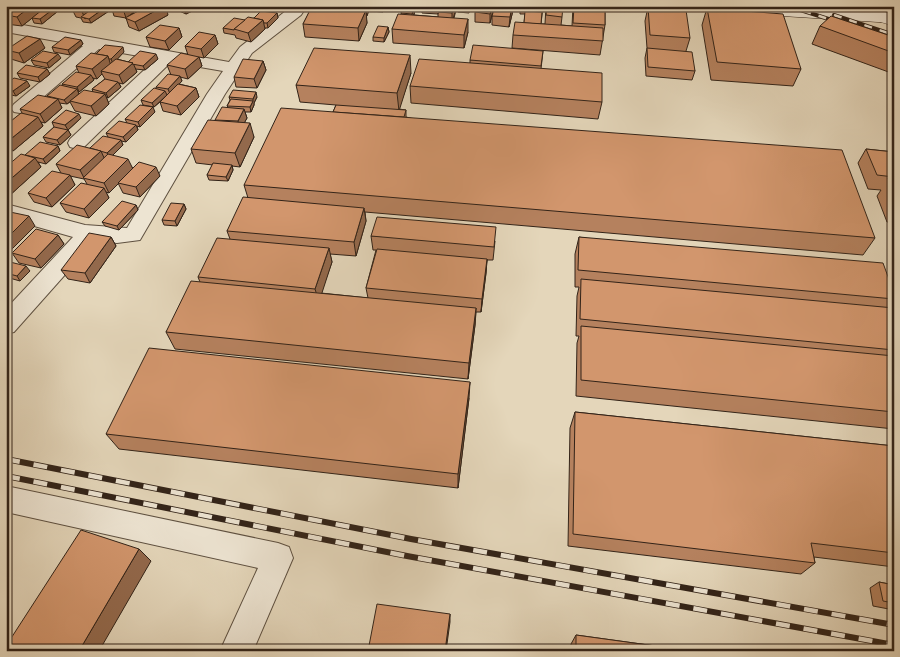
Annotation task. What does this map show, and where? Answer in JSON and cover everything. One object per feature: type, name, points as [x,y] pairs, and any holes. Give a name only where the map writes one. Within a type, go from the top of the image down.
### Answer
[{"type":"main road","points":[[702,6],[889,18]]},
{"type":"main road","points":[[847,6],[889,18]]},
{"type":"street","points":[[6,211],[89,234],[114,237],[133,235],[233,68],[246,50],[296,12],[300,6]]},
{"type":"street","points":[[6,27],[233,68]]},
{"type":"street","points":[[12,45],[31,32]]},
{"type":"street","points":[[20,108],[96,43]]},
{"type":"street","points":[[77,142],[168,56]]},
{"type":"street","points":[[6,325],[89,234]]},
{"type":"street","points":[[6,499],[278,558],[236,651]]},
{"type":"building","points":[[13,6],[31,6],[17,17],[6,15],[6,11]]},
{"type":"building","points":[[47,6],[56,7],[40,19],[32,18]]},
{"type":"building","points":[[74,6],[85,6],[81,9],[72,8]]},
{"type":"building","points":[[96,6],[107,6],[89,19],[81,17]]},
{"type":"building","points":[[111,6],[127,6],[123,9]]},
{"type":"building","points":[[148,6],[164,6],[135,22],[125,18]]},
{"type":"building","points":[[177,6],[191,6],[184,10]]},
{"type":"building","points":[[312,6],[366,10],[358,28],[303,24]]},
{"type":"building","points":[[403,6],[415,6],[412,14],[401,13]]},
{"type":"building","points":[[422,6],[439,6],[438,10],[422,8]]},
{"type":"building","points":[[440,6],[454,6],[452,13],[438,12]]},
{"type":"building","points":[[458,6],[470,6],[469,8]]},
{"type":"building","points":[[477,6],[493,6],[490,14],[475,12]]},
{"type":"building","points":[[495,6],[512,6],[510,17],[492,16]]},
{"type":"building","points":[[547,6],[563,6],[562,17],[546,15]]},
{"type":"building","points":[[574,6],[605,6],[605,25],[573,23]]},
{"type":"building","points":[[648,7],[686,10],[690,38],[650,35]]},
{"type":"building","points":[[707,8],[783,14],[801,69],[717,62]]},
{"type":"building","points":[[261,11],[277,13],[267,23],[264,23],[263,20],[254,18]]},
{"type":"building","points":[[525,11],[542,12],[541,24],[524,23]]},
{"type":"building","points":[[398,14],[468,19],[464,35],[392,29]]},
{"type":"building","points":[[831,16],[894,37],[894,53],[820,26]]},
{"type":"building","points":[[248,17],[263,20],[248,33],[234,29]]},
{"type":"building","points":[[234,18],[245,20],[234,30],[223,28]]},
{"type":"building","points":[[515,22],[603,28],[603,41],[513,35]]},
{"type":"building","points":[[160,25],[179,28],[165,41],[146,37]]},
{"type":"building","points":[[378,26],[388,27],[384,38],[373,37]]},
{"type":"building","points":[[199,32],[215,35],[201,49],[185,46]]},
{"type":"building","points":[[27,36],[40,39],[19,53],[6,50]]},
{"type":"building","points":[[65,37],[81,40],[68,50],[52,47]]},
{"type":"building","points":[[105,45],[123,47],[109,59],[108,56],[96,54]]},
{"type":"building","points":[[473,45],[543,51],[541,66],[470,60]]},
{"type":"building","points":[[314,48],[410,55],[397,93],[296,85]]},
{"type":"building","points":[[647,48],[692,52],[695,71],[648,67]]},
{"type":"building","points":[[43,51],[58,54],[47,63],[31,60]]},
{"type":"building","points":[[140,51],[156,54],[143,66],[128,62]]},
{"type":"building","points":[[91,53],[108,56],[92,69],[76,66]]},
{"type":"building","points":[[181,53],[199,57],[185,69],[167,65]]},
{"type":"building","points":[[116,59],[133,63],[119,75],[101,71]]},
{"type":"building","points":[[243,59],[263,61],[254,79],[234,77]]},
{"type":"building","points":[[419,59],[602,73],[602,102],[410,86]]},
{"type":"building","points":[[26,65],[47,69],[38,77],[17,73]]},
{"type":"building","points":[[76,72],[91,75],[77,87],[62,84]]},
{"type":"building","points":[[168,74],[180,76],[168,89],[156,87]]},
{"type":"building","points":[[14,78],[27,81],[13,91],[6,90],[6,84]]},
{"type":"building","points":[[105,79],[118,82],[106,93],[92,89]]},
{"type":"building","points":[[178,84],[196,88],[177,106],[160,102]]},
{"type":"building","points":[[60,85],[77,89],[64,100],[47,96]]},
{"type":"building","points":[[154,88],[165,91],[152,103],[141,100]]},
{"type":"building","points":[[84,90],[105,94],[91,106],[70,101]]},
{"type":"building","points":[[233,90],[256,92],[253,99],[229,97]]},
{"type":"building","points":[[38,95],[58,99],[40,114],[20,109]]},
{"type":"building","points":[[231,99],[253,101],[250,107],[227,106]]},
{"type":"building","points":[[140,105],[153,107],[138,122],[125,119]]},
{"type":"building","points":[[336,105],[406,110],[404,117],[333,112]]},
{"type":"building","points":[[222,107],[244,109],[238,121],[215,120]]},
{"type":"building","points":[[281,108],[842,150],[875,238],[244,185]]},
{"type":"building","points":[[66,110],[79,114],[65,125],[52,122]]},
{"type":"building","points":[[21,113],[38,117],[6,142],[6,125]]},
{"type":"building","points":[[208,120],[250,123],[235,153],[191,149]]},
{"type":"building","points":[[119,121],[136,125],[123,137],[106,133]]},
{"type":"building","points":[[54,127],[68,130],[57,140],[43,137]]},
{"type":"building","points":[[103,136],[121,140],[107,153],[90,148]]},
{"type":"building","points":[[40,142],[58,146],[43,159],[25,155]]},
{"type":"building","points":[[77,145],[101,151],[80,170],[56,164]]},
{"type":"building","points":[[866,149],[894,152],[894,177],[877,175]]},
{"type":"building","points":[[21,154],[35,158],[6,183],[6,167]]},
{"type":"building","points":[[108,154],[128,159],[104,183],[83,178]]},
{"type":"building","points":[[139,162],[156,167],[136,187],[118,183]]},
{"type":"building","points":[[213,163],[232,165],[226,177],[207,175]]},
{"type":"building","points":[[52,171],[70,175],[46,198],[28,193]]},
{"type":"building","points":[[888,178],[894,179],[894,191]]},
{"type":"building","points":[[81,183],[104,188],[84,209],[60,203]]},
{"type":"building","points":[[243,197],[364,208],[354,242],[227,231]]},
{"type":"building","points":[[122,201],[136,205],[117,226],[102,222]]},
{"type":"building","points":[[171,203],[184,204],[175,221],[162,220]]},
{"type":"building","points":[[10,212],[29,216],[6,239],[6,215]]},
{"type":"building","points":[[377,217],[496,227],[494,247],[371,236]]},
{"type":"building","points":[[36,229],[58,235],[35,259],[12,253]]},
{"type":"building","points":[[89,233],[111,237],[85,273],[61,270]]},
{"type":"building","points":[[579,237],[883,263],[894,293],[894,299],[578,270]]},
{"type":"building","points":[[217,238],[329,248],[315,289],[198,277]]},
{"type":"building","points":[[377,249],[487,259],[482,299],[366,288]]},
{"type":"building","points":[[6,261],[26,266],[17,276],[6,273]]},
{"type":"building","points":[[581,279],[894,308],[894,350],[580,319]]},
{"type":"building","points":[[191,281],[476,308],[469,363],[166,332]]},
{"type":"building","points":[[581,326],[894,356],[894,412],[581,380]]},
{"type":"building","points":[[149,348],[470,382],[458,474],[106,434]]},
{"type":"building","points":[[575,412],[894,446],[894,553],[811,543],[815,563],[573,534]]},
{"type":"building","points":[[81,530],[139,549],[79,651],[6,651],[6,646]]},
{"type":"building","points":[[879,582],[894,585],[894,603],[883,601]]},
{"type":"building","points":[[377,604],[450,614],[445,651],[368,651]]},
{"type":"building","points":[[576,635],[692,651],[576,651]]},
{"type":"railway","points":[[788,6],[841,23]]},
{"type":"railway","points":[[834,15],[894,35]]},
{"type":"railway","points":[[6,459],[411,539],[894,625]]},
{"type":"railway","points":[[6,476],[407,556],[894,645]]}]
